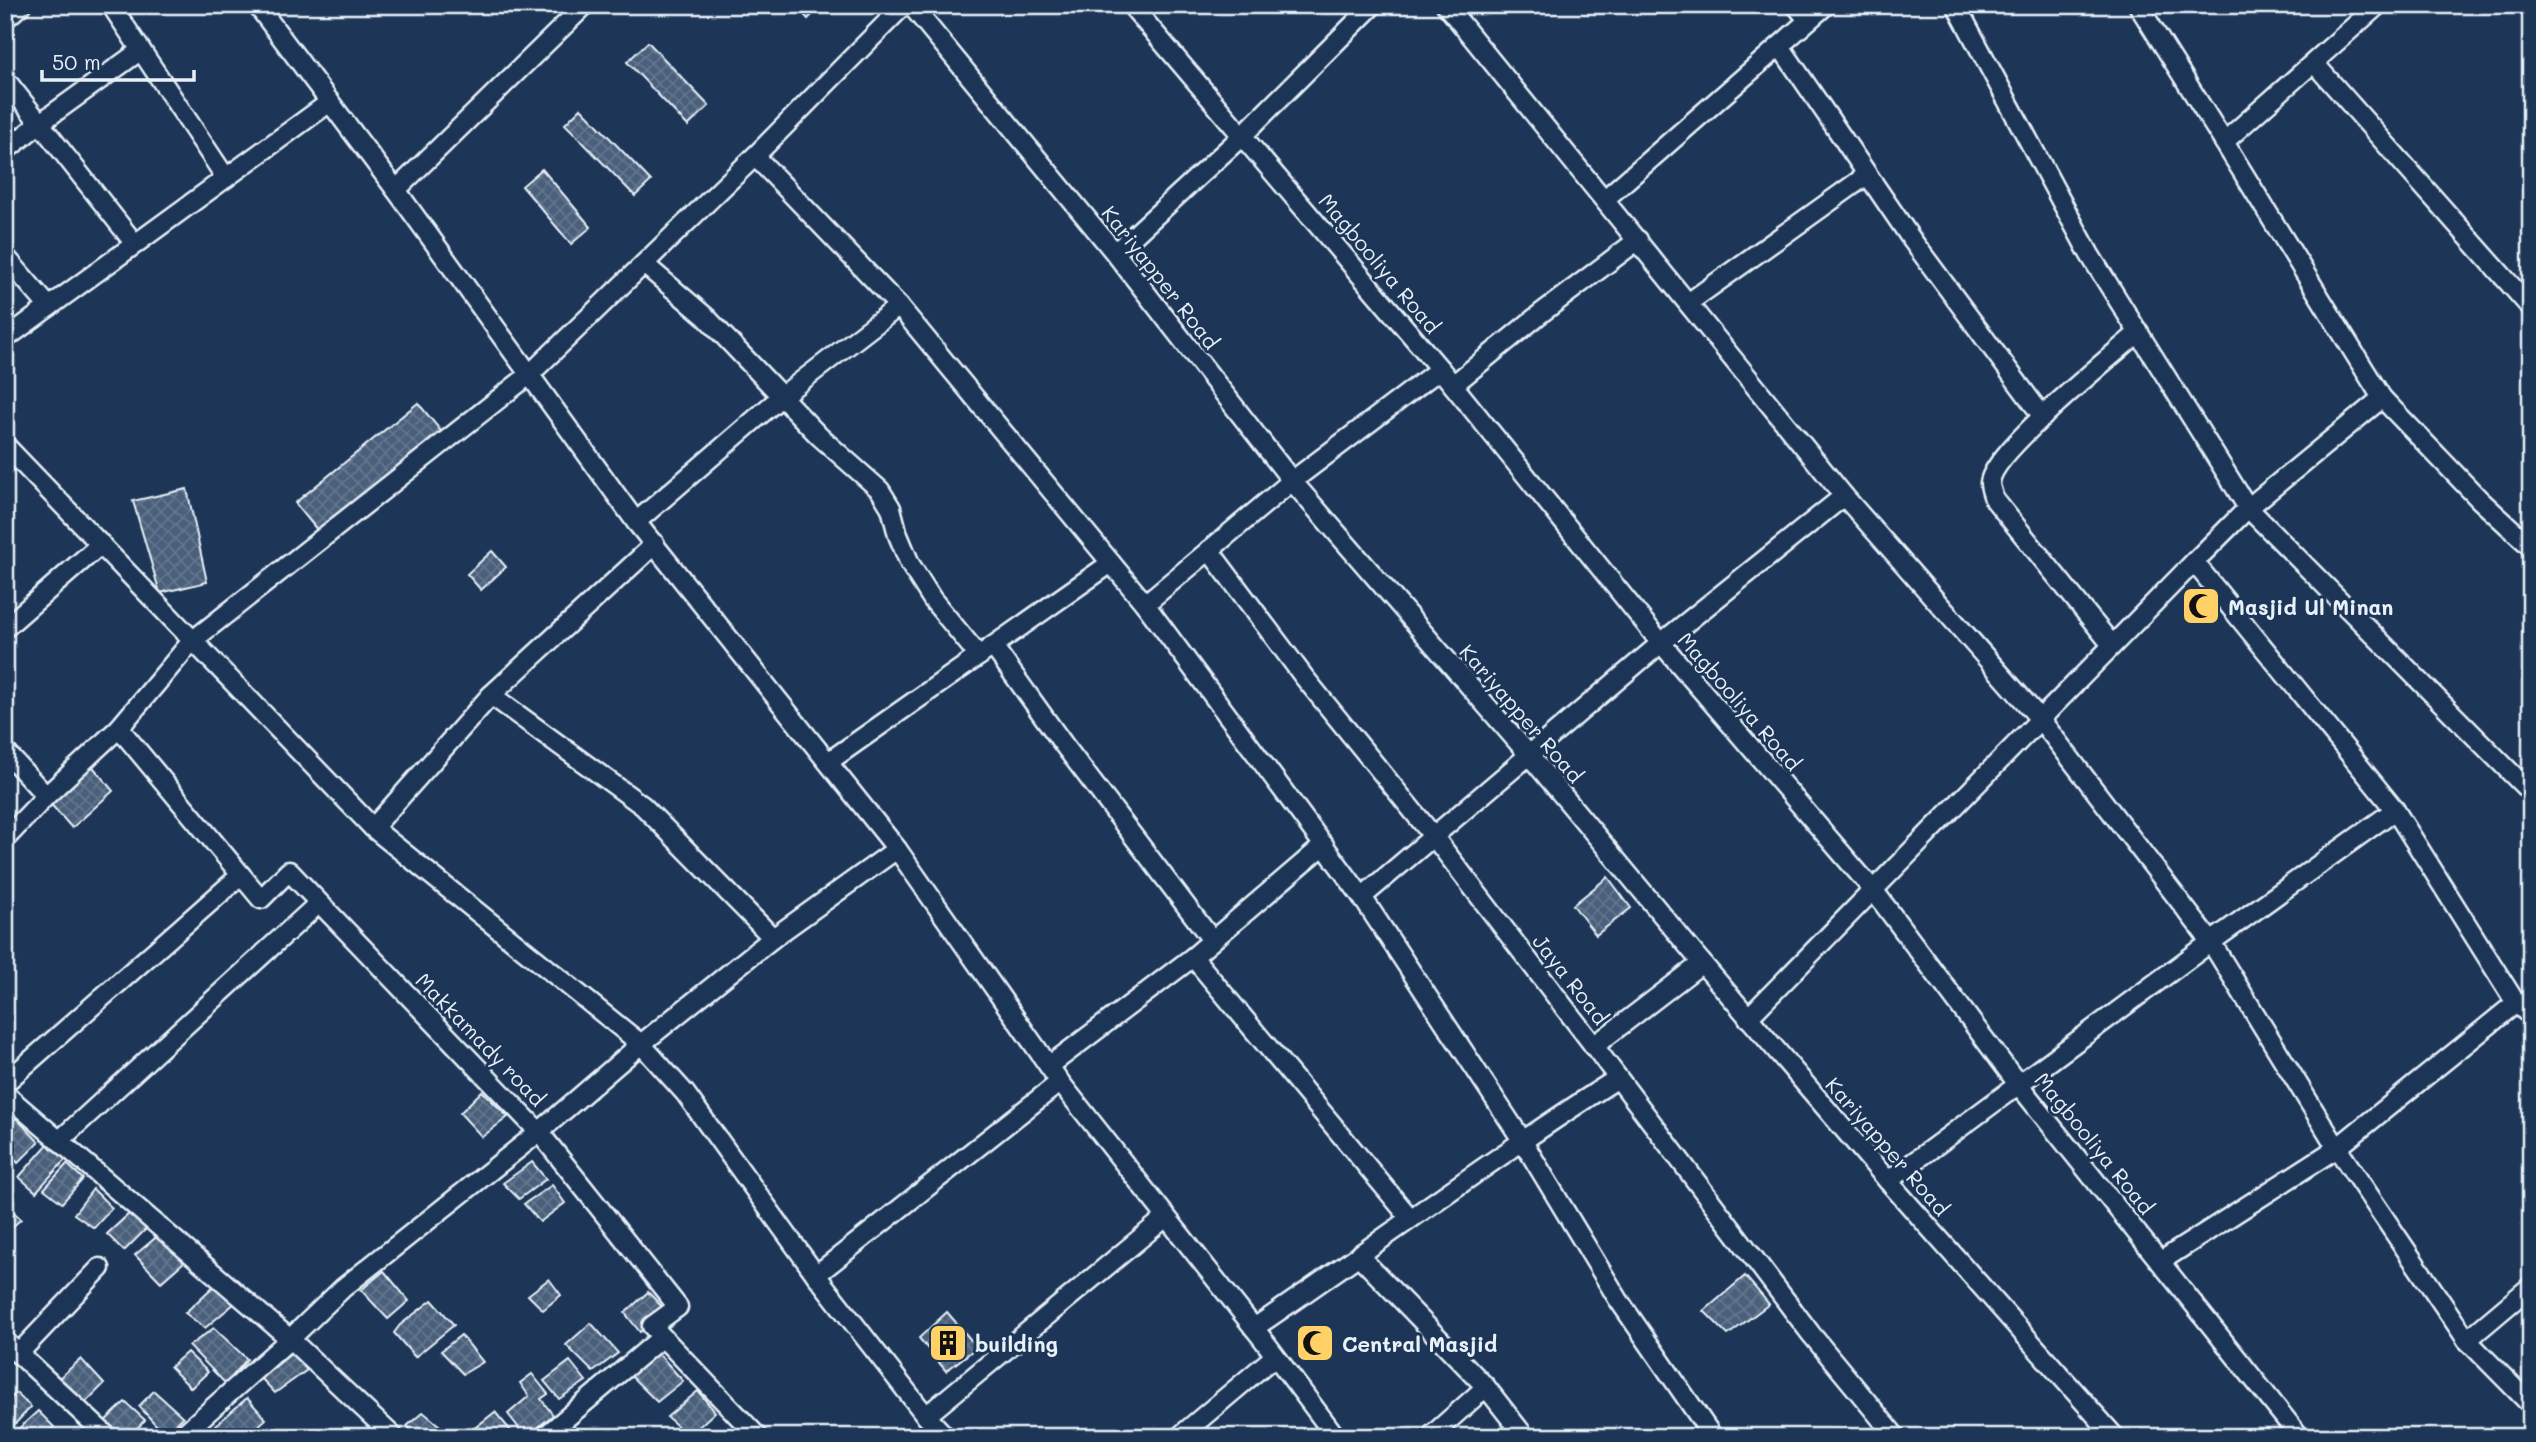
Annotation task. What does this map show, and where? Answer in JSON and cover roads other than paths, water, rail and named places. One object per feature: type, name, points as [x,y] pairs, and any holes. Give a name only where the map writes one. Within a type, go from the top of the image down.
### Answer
[{"type":"street","points":[[5,19],[21,5]]},
{"type":"street","points":[[111,5],[226,178]]},
{"type":"street","points":[[257,5],[396,191],[636,522],[897,849],[1060,1082],[1254,1328],[1336,1437]]},
{"type":"street","points":[[396,191],[585,5]]},
{"type":"street","points":[[5,839],[46,796],[119,728],[192,640],[529,375],[755,156],[904,5]]},
{"type":"street","name":"Kariyapper Road","points":[[911,5],[1115,253],[1292,481],[1530,756],[1888,1181],[2115,1437]]},
{"type":"street","name":"Magbooliya Road","points":[[1131,5],[1440,369],[1661,643],[1874,891],[2018,1084],[2300,1437]]},
{"type":"street","points":[[1115,253],[1243,135],[1373,5]]},
{"type":"street","points":[[1447,5],[1844,496],[2040,719],[2211,942],[2337,1148],[2467,1340],[2531,1405]]},
{"type":"street","points":[[1796,5],[1808,20]]},
{"type":"street","points":[[1605,199],[1826,5]]},
{"type":"street","points":[[1956,5],[2091,255],[2248,508],[2531,793]]},
{"type":"street","points":[[2138,5],[2382,398],[2480,500],[2531,547]]},
{"type":"street","points":[[2224,142],[2314,63],[2370,8]]},
{"type":"street","points":[[1780,46],[1912,240],[2043,417]]},
{"type":"street","points":[[5,151],[141,50]]},
{"type":"street","points":[[2314,63],[2531,308]]},
{"type":"street","points":[[5,79],[135,244]]},
{"type":"street","points":[[5,339],[330,102]]},
{"type":"street","points":[[755,156],[899,306],[1145,604],[1362,897],[1522,1140],[1618,1299],[1713,1437]]},
{"type":"street","points":[[1688,303],[1867,175]]},
{"type":"street","points":[[1452,385],[1539,314],[1638,240]]},
{"type":"street","points":[[5,256],[48,307]]},
{"type":"street","points":[[644,264],[706,317],[819,436],[880,489],[891,508],[910,564],[932,599],[986,651],[1064,745],[1212,940]]},
{"type":"street","points":[[636,522],[782,396],[899,306]]},
{"type":"street","points":[[2112,645],[1994,499],[1990,482],[1997,467],[2043,417],[2139,332]]},
{"type":"street","points":[[1145,604],[1292,481],[1440,369]]},
{"type":"street","points":[[1748,1018],[2248,508],[2382,398]]},
{"type":"street","points":[[5,445],[373,828],[641,1044],[685,1093],[816,1275],[926,1416],[946,1437]]},
{"type":"street","points":[[1362,897],[1661,643],[1844,496]]},
{"type":"street","points":[[5,628],[101,544]]},
{"type":"street","points":[[373,828],[491,695],[655,544]]},
{"type":"street","name":"Jaya Road","points":[[1209,550],[1304,677],[1434,837],[1811,1334],[1896,1437]]},
{"type":"street","points":[[2194,562],[2395,810],[2516,1003],[2531,1016]]},
{"type":"street","points":[[828,762],[1111,564]]},
{"type":"street","points":[[491,695],[643,806],[773,937]]},
{"type":"street","name":"Makkamady road","points":[[119,728],[261,899],[289,871],[539,1132],[678,1307],[652,1326],[662,1337]]},
{"type":"street","points":[[5,751],[46,796]]},
{"type":"street","points":[[1888,1181],[2211,942],[2395,810]]},
{"type":"street","points":[[1049,1066],[1192,957],[1324,845]]},
{"type":"street","points":[[181,1436],[343,1288],[539,1132],[641,1044],[773,937],[897,849]]},
{"type":"street","points":[[5,1083],[241,875]]},
{"type":"street","points":[[59,1141],[319,903]]},
{"type":"street","points":[[1192,957],[1410,1219]]},
{"type":"street","points":[[1594,1046],[1702,963]]},
{"type":"street","points":[[2161,1261],[2337,1148],[2516,1003]]},
{"type":"street","points":[[1254,1328],[1522,1140],[1618,1078]]},
{"type":"street","points":[[816,1275],[1060,1082]]},
{"type":"street","points":[[5,1094],[290,1339],[394,1437]]},
{"type":"street","points":[[926,1416],[1167,1217]]},
{"type":"street","points":[[1360,1256],[1486,1387],[1525,1437]]},
{"type":"street","points":[[100,1268],[11,1348],[108,1437]]},
{"type":"street","points":[[2467,1340],[2531,1286]]},
{"type":"street","points":[[544,1437],[662,1337],[758,1437]]},
{"type":"street","points":[[1179,1437],[1275,1356]]},
{"type":"street","points":[[1430,1437],[1486,1387]]},
{"type":"place","name":"Masjid Ul Minan","points":[[2201,606]]},
{"type":"place","name":"building","points":[[948,1343]]},
{"type":"place","name":"Central Masjid","points":[[1315,1343]]}]
